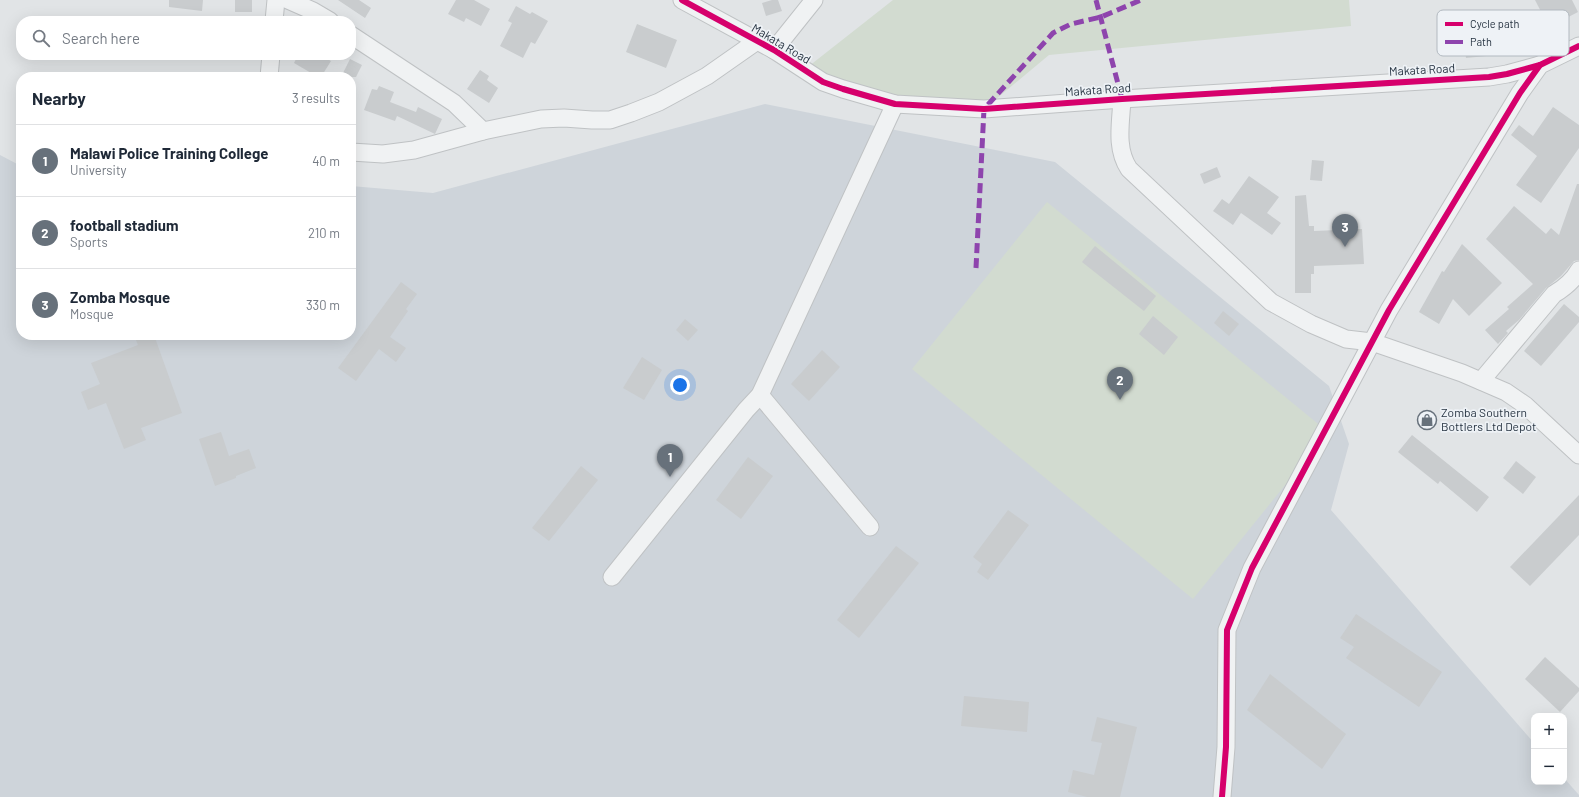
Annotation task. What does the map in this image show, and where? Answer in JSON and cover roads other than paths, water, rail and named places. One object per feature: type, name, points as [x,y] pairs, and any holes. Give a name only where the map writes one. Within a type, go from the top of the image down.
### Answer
[{"type":"street","points":[[274,16],[276,0]]},
{"type":"street","points":[[288,0],[322,16]]},
{"type":"street","name":"Makata Road","points":[[682,0],[774,50],[823,82],[895,104],[984,109],[1122,99],[1489,77],[1507,74],[1540,65],[1558,56]]},
{"type":"street","points":[[774,50],[814,0]]},
{"type":"street","points":[[356,38],[454,103],[483,131]]},
{"type":"street","points":[[356,152],[383,154],[414,150],[483,131],[542,119],[564,118],[610,120],[659,102],[708,76],[757,41]]},
{"type":"street","name":"Makata Road","points":[[1569,51],[1579,46]]},
{"type":"street","points":[[269,72],[271,60]]},
{"type":"street","points":[[1222,797],[1226,747],[1227,630],[1252,568],[1389,310],[1516,100],[1540,65]]},
{"type":"street","points":[[1122,99],[1119,141],[1124,162],[1129,169],[1271,302],[1311,324],[1346,339],[1372,342],[1462,373],[1506,392],[1525,405],[1579,454]]},
{"type":"street","points":[[612,577],[746,410],[760,395],[895,104]]},
{"type":"street","points":[[1482,381],[1554,294],[1564,288],[1576,276],[1579,270]]},
{"type":"street","points":[[760,395],[870,527]]},
{"type":"place","name":"Zomba Mosque","points":[[1345,247]]},
{"type":"place","name":"football stadium","points":[[1120,400]]},
{"type":"place","name":"Zomba Southern Bottlers Ltd Depot","points":[[1427,420]]},
{"type":"place","name":"Malawi Police Training College","points":[[670,477]]}]
